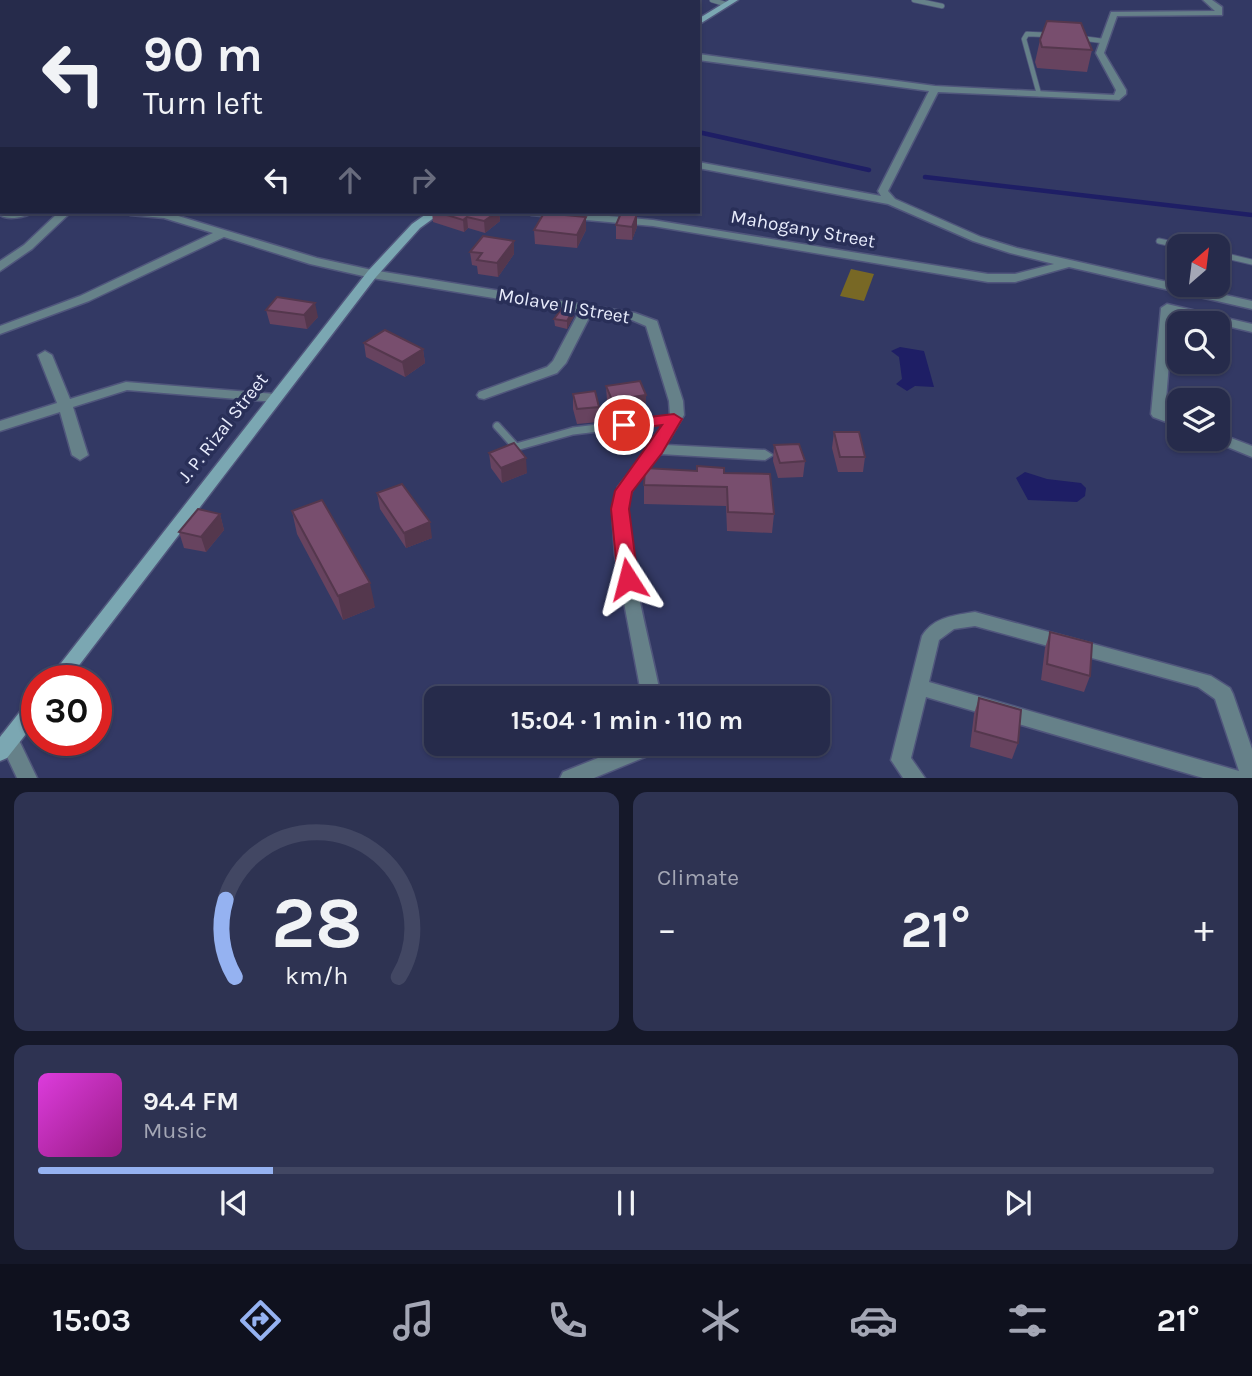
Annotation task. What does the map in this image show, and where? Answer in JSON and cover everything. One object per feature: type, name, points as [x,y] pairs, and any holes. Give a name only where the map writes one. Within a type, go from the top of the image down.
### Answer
[{"type":"main road","points":[[700,22],[729,2]]},
{"type":"main road","name":"J. P. Rizal Street","points":[[68,665],[372,274],[416,226],[433,214]]},
{"type":"main road","points":[[5,746],[21,726]]},
{"type":"street","points":[[700,57],[935,89],[1116,98],[1121,94],[1100,53],[1102,41],[1114,14],[1219,13],[1219,9],[1207,0]]},
{"type":"street","points":[[891,201],[883,191],[935,89]]},
{"type":"street","points":[[700,165],[891,201],[977,239],[1067,264],[1252,305]]},
{"type":"street","points":[[6,215],[13,214]]},
{"type":"street","points":[[0,267],[28,247],[63,214]]},
{"type":"street","name":"Molave II Street","points":[[168,214],[221,234],[372,274],[635,317],[652,324],[676,401],[674,419]]},
{"type":"street","name":"Mahogany Street","points":[[552,214],[665,225],[988,278],[1015,278],[1067,264]]},
{"type":"street","points":[[0,330],[27,322],[113,285],[221,234]]},
{"type":"street","points":[[1167,418],[1158,414],[1167,308],[1252,328]]},
{"type":"street","points":[[484,395],[552,370],[559,363],[586,310]]},
{"type":"street","points":[[44,355],[66,407],[80,455]]},
{"type":"street","points":[[0,426],[126,386],[275,398]]},
{"type":"street","points":[[650,686],[623,555],[620,509],[624,491],[656,449],[674,419]]},
{"type":"street","points":[[1230,443],[1252,452]]},
{"type":"street","points":[[656,449],[765,455]]},
{"type":"street","points":[[915,778],[901,760],[931,636],[949,623],[975,618],[1204,681],[1223,694],[1252,778]]},
{"type":"street","points":[[919,687],[1235,778]]},
{"type":"street","points":[[5,746],[27,778]]},
{"type":"street","points":[[570,778],[625,756]]},
{"type":"lane","points":[[712,0],[729,2]]},
{"type":"lane","points":[[914,0],[942,6]]},
{"type":"lane","points":[[1039,94],[1024,38],[1027,34],[1058,36]]},
{"type":"lane","points":[[1076,38],[1102,41]]},
{"type":"lane","points":[[1159,240],[1167,242]]},
{"type":"lane","points":[[1230,257],[1252,262]]},
{"type":"lane","points":[[497,426],[516,447],[573,431],[674,419]]},
{"type":"shaded area","points":[[851,269],[874,274],[864,301],[840,296]]},
{"type":"shaded area","points":[[900,347],[924,351],[934,387],[915,386],[907,391],[896,384],[902,379],[899,357],[891,351]]},
{"type":"shaded area","points":[[1025,472],[1047,479],[1081,483],[1086,488],[1085,496],[1077,502],[1028,500],[1016,478]]},
{"type":"building","points":[[1047,21],[1081,23],[1092,50],[1042,47],[1040,40]]},
{"type":"building","points":[[444,214],[494,214],[484,221],[467,217],[463,220]]},
{"type":"building","points":[[543,214],[586,217],[577,235],[534,230]]},
{"type":"building","points":[[621,214],[637,214],[632,227],[616,225]]},
{"type":"building","points":[[483,236],[514,241],[497,263],[477,260],[482,253],[470,252]]},
{"type":"building","points":[[277,297],[315,303],[304,315],[266,310]]},
{"type":"building","points":[[563,307],[574,309],[567,321],[554,319]]},
{"type":"building","points":[[385,330],[423,349],[402,362],[364,343]]},
{"type":"building","points":[[640,381],[646,395],[612,400],[606,386]]},
{"type":"building","points":[[595,391],[599,407],[577,409],[573,394]]},
{"type":"building","points":[[834,432],[859,432],[865,457],[840,457]]},
{"type":"building","points":[[514,443],[526,458],[501,468],[489,453]]},
{"type":"building","points":[[799,444],[805,461],[780,463],[774,445]]},
{"type":"building","points":[[697,466],[724,468],[724,473],[770,474],[774,514],[728,512],[727,487],[644,485],[645,468],[697,471]]},
{"type":"building","points":[[402,484],[430,522],[404,533],[377,493]]},
{"type":"building","points":[[322,500],[370,583],[338,596],[292,511]]},
{"type":"building","points":[[198,509],[220,514],[201,537],[179,532]]},
{"type":"building","points":[[1050,632],[1092,643],[1090,676],[1047,664]]},
{"type":"building","points":[[979,698],[1021,710],[1018,743],[975,731]]},
{"type":"waterway","points":[[700,132],[869,170]]},
{"type":"waterway","points":[[925,177],[1252,215]]},
{"type":"route","points":[[624,425],[674,419],[656,449],[624,491],[620,509],[623,555],[628,579]]}]
